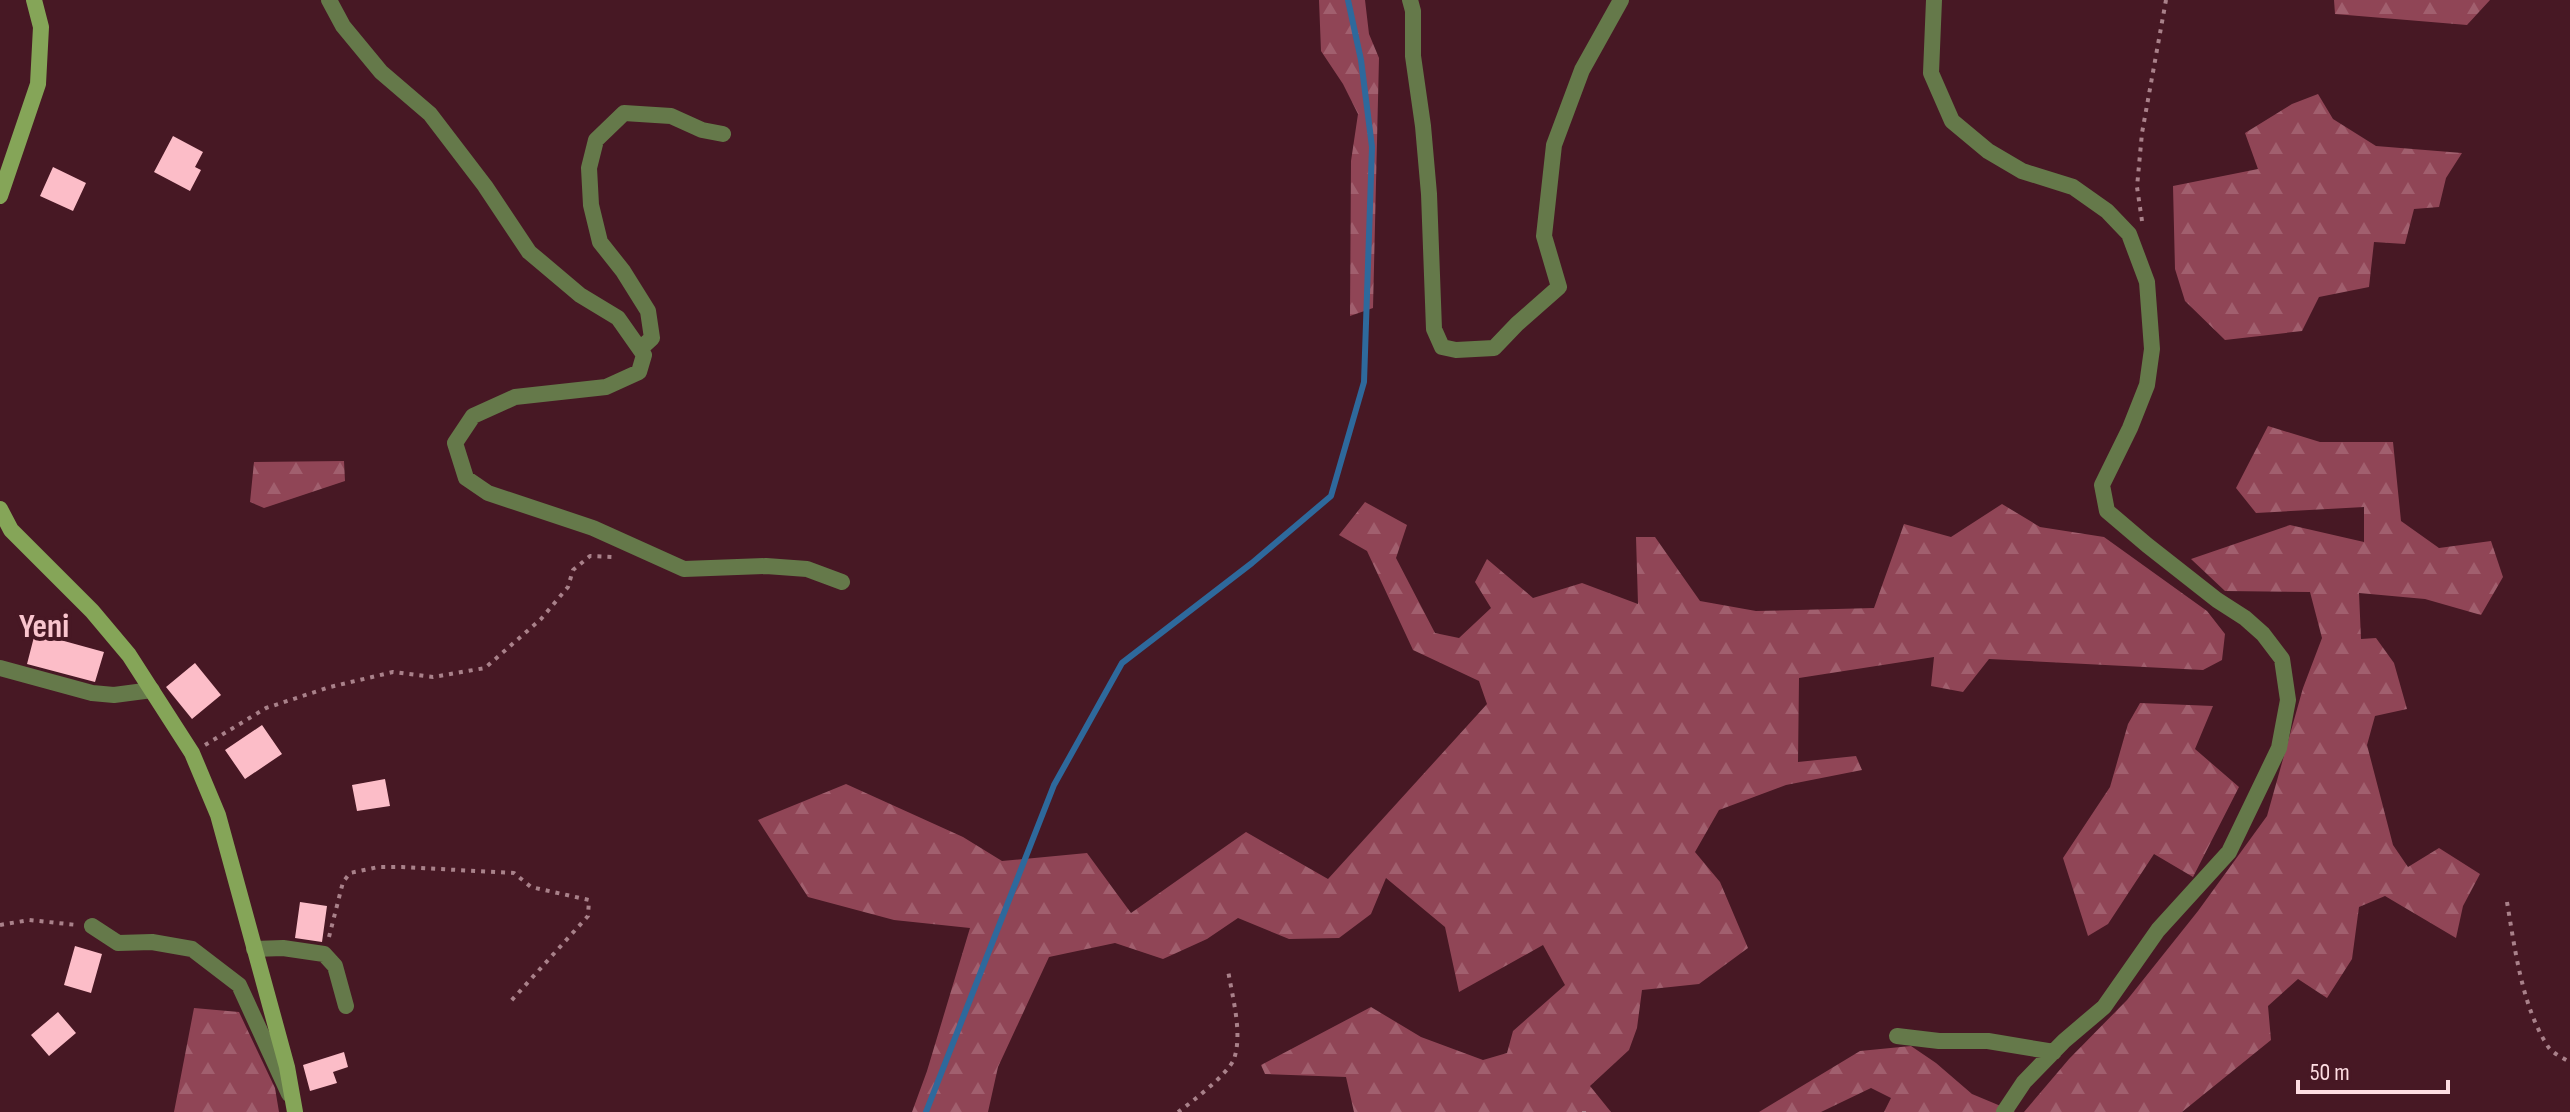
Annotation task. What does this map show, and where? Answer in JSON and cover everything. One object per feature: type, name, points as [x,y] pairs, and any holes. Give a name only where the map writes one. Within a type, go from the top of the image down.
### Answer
[{"type":"main road","points":[[0,196],[38,84],[41,27],[34,0]]},
{"type":"main road","points":[[0,509],[11,530],[92,611],[129,655],[192,753],[218,815],[287,1067],[295,1109]]},
{"type":"street","points":[[329,0],[343,26],[381,72],[430,114],[485,186],[529,252],[580,295],[618,318],[644,355],[639,372],[606,387],[515,397],[473,416],[455,443],[466,478],[488,493],[593,528],[684,569],[766,566],[807,569],[842,582]]},
{"type":"street","points":[[1410,0],[1413,11],[1413,56],[1428,180],[1434,329],[1442,347],[1456,350],[1494,348],[1559,287],[1544,236],[1554,145],[1582,70],[1621,0]]},
{"type":"street","points":[[1934,0],[1931,73],[1952,121],[1988,151],[2022,171],[2073,187],[2107,211],[2129,234],[2147,282],[2152,349],[2147,385],[2102,485],[2107,511],[2158,555],[2263,634],[2282,659],[2288,700],[2279,748],[2229,852],[2158,930],[2104,1007],[2024,1082],[2004,1112]]},
{"type":"street","points":[[640,349],[652,338],[648,311],[600,242],[591,205],[589,168],[596,140],[624,113],[671,116],[702,130],[723,134]]},
{"type":"street","points":[[0,668],[92,693],[114,695],[152,690]]},
{"type":"street","points":[[92,926],[118,943],[152,942],[192,949],[239,985],[295,1109]]},
{"type":"street","points":[[254,949],[283,948],[324,954],[335,966],[346,1006]]},
{"type":"street","points":[[1897,1036],[1939,1041],[1988,1041],[2054,1052]]},
{"type":"path","points":[[2143,227],[2137,187],[2142,133],[2166,0]]},
{"type":"path","points":[[192,753],[266,708],[330,687],[393,672],[433,677],[485,668],[541,619],[568,587],[573,570],[590,556],[620,558]]},
{"type":"path","points":[[324,954],[343,882],[350,873],[378,867],[514,873],[531,887],[589,900],[588,916],[511,1001]]},
{"type":"path","points":[[2507,902],[2518,970],[2530,1007],[2551,1051],[2570,1062]]},
{"type":"path","points":[[0,925],[29,920],[92,926]]},
{"type":"path","points":[[1178,1112],[1233,1061],[1237,1035],[1228,970]]},
{"type":"green space","points":[[1319,0],[1365,0],[1369,34],[1379,58],[1373,308],[1350,316],[1351,161],[1358,114],[1321,51]]},
{"type":"green space","points":[[2334,0],[2490,0],[2467,25],[2335,14]]},
{"type":"green space","points":[[2318,94],[2333,119],[2376,146],[2462,153],[2446,178],[2439,207],[2414,209],[2405,244],[2374,242],[2369,287],[2319,297],[2302,331],[2225,340],[2185,301],[2175,269],[2173,186],[2258,169],[2245,133],[2292,104]]},
{"type":"green space","points":[[2268,426],[2320,442],[2393,442],[2401,521],[2439,548],[2491,541],[2503,577],[2481,615],[2425,599],[2359,593],[2361,639],[2376,638],[2394,663],[2407,709],[2375,716],[2367,745],[2393,845],[2408,867],[2439,848],[2480,874],[2463,906],[2456,938],[2385,896],[2359,907],[2352,959],[2327,998],[2298,979],[2268,1006],[2271,1040],[2182,1112],[2024,1112],[2069,1059],[2127,1000],[2198,911],[2267,816],[2303,688],[2322,638],[2310,592],[2225,591],[2191,559],[2290,525],[2364,542],[2364,507],[2256,513],[2236,488]]},
{"type":"green space","points":[[344,461],[345,481],[264,508],[250,502],[254,462]]},
{"type":"green space","points":[[1365,502],[1407,525],[1396,558],[1435,633],[1459,638],[1491,608],[1475,582],[1487,559],[1533,598],[1582,583],[1638,604],[1636,537],[1655,537],[1700,601],[1756,611],[1874,608],[1904,524],[1951,537],[2002,504],[2040,527],[2104,537],[2207,611],[2225,634],[2222,660],[2203,670],[1989,659],[1963,692],[1931,686],[1934,657],[1799,678],[1798,762],[1856,756],[1862,770],[1786,785],[1719,810],[1695,852],[1720,882],[1748,948],[1699,984],[1642,990],[1637,1028],[1629,1050],[1590,1086],[1611,1112],[1354,1112],[1346,1077],[1265,1074],[1261,1065],[1371,1007],[1421,1037],[1483,1060],[1507,1053],[1513,1031],[1565,985],[1543,945],[1459,992],[1445,927],[1386,878],[1371,914],[1339,938],[1289,939],[1238,918],[1207,939],[1163,959],[1115,943],[1049,957],[998,1067],[988,1112],[912,1112],[970,928],[894,920],[808,897],[758,820],[846,784],[963,837],[1002,861],[1087,853],[1131,913],[1246,832],[1328,879],[1487,704],[1479,681],[1413,650],[1367,551],[1339,535]]},
{"type":"green space","points":[[2140,703],[2213,706],[2195,749],[2239,787],[2193,877],[2154,854],[2108,924],[2088,936],[2063,858],[2110,787],[2128,724]]},
{"type":"green space","points":[[194,1008],[239,1012],[275,1088],[279,1112],[174,1112]]},
{"type":"green space","points":[[1911,1046],[1972,1094],[2015,1112],[1884,1112],[1891,1098],[1871,1088],[1821,1112],[1759,1112],[1860,1051]]},
{"type":"building","points":[[173,136],[203,152],[195,167],[201,170],[190,191],[154,172]]},
{"type":"building","points":[[53,167],[86,183],[73,211],[40,196]]},
{"type":"building","points":[[35,633],[104,652],[95,682],[27,664]]},
{"type":"building","points":[[195,663],[221,695],[192,719],[166,687]]},
{"type":"building","points":[[262,725],[282,754],[245,779],[225,750]]},
{"type":"building","points":[[385,779],[390,806],[357,811],[352,785]]},
{"type":"building","points":[[300,902],[327,906],[322,942],[295,938]]},
{"type":"building","points":[[75,946],[102,954],[91,993],[64,985]]},
{"type":"building","points":[[58,1012],[76,1033],[49,1056],[31,1035]]},
{"type":"building","points":[[344,1052],[348,1067],[333,1072],[337,1083],[310,1091],[303,1065]]},
{"type":"waterway","points":[[926,1112],[1054,785],[1122,663],[1252,563],[1331,496],[1364,382],[1372,147],[1361,60],[1348,0]]},
{"type":"district","name":"Yeni","points":[[44,626]]}]
